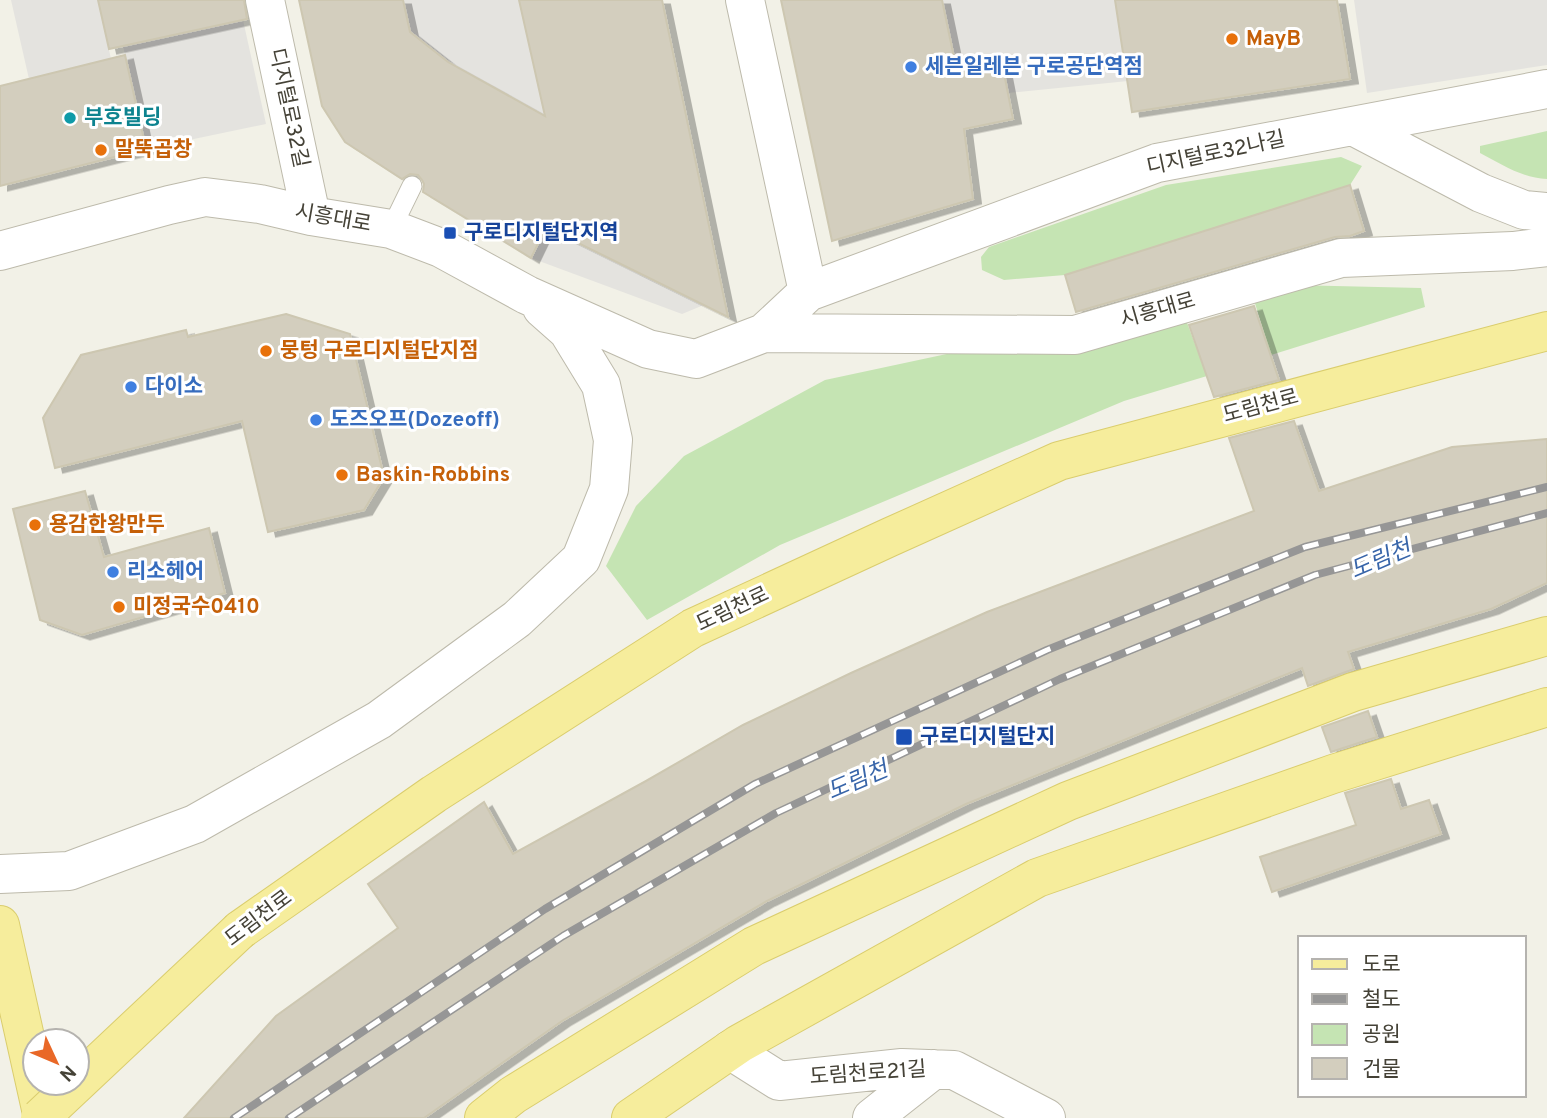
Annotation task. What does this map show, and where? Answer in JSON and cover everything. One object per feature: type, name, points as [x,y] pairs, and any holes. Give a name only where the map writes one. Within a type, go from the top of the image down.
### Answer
[{"type":"main road","name":"도림천로","points":[[42,1118],[240,930],[434,794],[693,628],[1059,461],[1547,331]]},
{"type":"main road","points":[[484,1118],[513,1095],[754,946],[1068,801],[1353,692],[1547,636]]},
{"type":"main road","points":[[631,1118],[730,1050],[1037,878],[1333,774],[1547,707]]},
{"type":"main road","points":[[0,925],[42,1118]]},
{"type":"street","name":"디지털로32길","points":[[265,0],[311,216]]},
{"type":"street","points":[[745,0],[813,290]]},
{"type":"street","name":"디지털로32나길","points":[[648,349],[696,359],[764,332],[813,290],[1157,163],[1547,89]]},
{"type":"street","points":[[1353,126],[1481,193],[1524,210],[1547,212]]},
{"type":"street","name":"시흥대로","points":[[0,251],[205,197],[260,204],[311,216],[391,229],[441,248],[527,295],[648,349]]},
{"type":"street","name":"시흥대로","points":[[764,332],[1075,335],[1341,258],[1513,251],[1547,247]]},
{"type":"street","points":[[0,874],[69,871],[195,824],[379,720],[517,619],[580,559],[609,489],[613,440],[601,385],[568,331],[527,295]]},
{"type":"street","name":"도림천로21길","points":[[730,1050],[779,1081],[902,1068],[954,1070],[1046,1118]]},
{"type":"street","points":[[872,1118],[934,1069]]},
{"type":"lane","points":[[755,0],[813,290]]},
{"type":"lane","points":[[391,229],[412,186]]},
{"type":"lane","points":[[0,864],[65,862],[184,817],[376,713],[513,612],[573,553],[599,487],[603,439],[592,387],[561,336],[527,295]]},
{"type":"green space","points":[[1547,131],[1547,179],[1520,173],[1480,153],[1480,146]]},
{"type":"green space","points":[[1341,157],[1362,166],[1350,185],[1065,275],[1004,280],[982,270],[981,257],[989,247],[1166,185]]},
{"type":"green space","points":[[1249,284],[1421,288],[1425,307],[1271,355]]},
{"type":"green space","points":[[1180,304],[1207,376],[1124,401],[780,545],[647,620],[606,566],[636,506],[684,456],[825,380]]},
{"type":"shaded area","points":[[11,0],[98,0],[111,59],[29,79]]},
{"type":"shaded area","points":[[403,0],[519,0],[535,73],[545,79],[549,115],[541,114],[448,62],[410,32]]},
{"type":"shaded area","points":[[942,0],[1115,0],[1128,81],[1008,93],[1000,58],[955,67]]},
{"type":"shaded area","points":[[1354,0],[1547,0],[1547,65],[1367,93]]},
{"type":"shaded area","points":[[243,20],[266,124],[146,149],[123,46]]},
{"type":"shaded area","points":[[546,227],[702,305],[711,302],[682,314],[531,258]]},
{"type":"building","points":[[98,0],[244,0],[247,19],[109,49]]},
{"type":"building","points":[[299,0],[403,0],[410,32],[448,62],[545,116],[519,0],[662,0],[728,317],[546,227],[531,258],[423,192],[424,184],[418,175],[410,174],[402,179],[345,142],[322,106]]},
{"type":"building","points":[[781,0],[942,0],[956,67],[1001,58],[1013,119],[964,129],[973,199],[832,241]]},
{"type":"building","name":"MayB","points":[[1115,0],[1337,0],[1350,79],[1132,112]]},
{"type":"building","name":"부호빌딩","points":[[125,55],[146,149],[0,186],[0,86]]},
{"type":"building","points":[[1350,185],[1364,231],[1076,312],[1065,275]]},
{"type":"building","points":[[1254,306],[1279,380],[1214,397],[1189,325]]},
{"type":"building","points":[[286,314],[350,334],[384,477],[364,510],[268,532],[242,421],[55,468],[43,418],[81,355],[186,330],[188,337]]},
{"type":"building","name":"구로디지털단지","points":[[1294,421],[1319,491],[1452,447],[1547,439],[1547,583],[1491,609],[1348,652],[1354,669],[1308,686],[1302,668],[966,804],[767,901],[562,1021],[424,1118],[184,1118],[276,1016],[398,928],[368,884],[484,802],[513,854],[743,725],[851,673],[987,612],[1254,511],[1229,438]]},
{"type":"building","points":[[85,491],[104,557],[209,528],[225,593],[82,635],[40,620],[13,509]]},
{"type":"building","points":[[1368,711],[1377,737],[1331,752],[1322,727]]},
{"type":"building","points":[[1391,779],[1401,809],[1429,800],[1441,834],[1272,892],[1260,857],[1356,825],[1345,793]]},
{"type":"railway","points":[[234,1118],[545,909],[755,784],[1047,650],[1305,547],[1547,487]]},
{"type":"railway","points":[[289,1118],[563,936],[776,813],[1060,679],[1315,575],[1547,513]]},
{"type":"place","name":"MayB","points":[[1232,39]]},
{"type":"place","name":"세븐일레븐 구로공단역점","points":[[911,67]]},
{"type":"place","name":"부호빌딩","points":[[70,118]]},
{"type":"place","name":"말뚝곱창","points":[[101,150]]},
{"type":"place","name":"구로디지털단지역","points":[[450,233]]},
{"type":"place","name":"뭉텅 구로디지털단지점","points":[[266,351]]},
{"type":"place","name":"다이소","points":[[131,387]]},
{"type":"place","name":"도즈오프(Dozeoff)","points":[[316,420]]},
{"type":"place","name":"Baskin-Robbins","points":[[342,475]]},
{"type":"place","name":"용감한왕만두","points":[[35,525]]},
{"type":"place","name":"리소헤어","points":[[113,572]]},
{"type":"place","name":"미정국수0410","points":[[119,607]]},
{"type":"place","name":"구로디지털단지","points":[[904,737]]},
{"type":"water label","name":"도림천","points":[[1381,561]]},
{"type":"water label","name":"도림천","points":[[858,782]]}]
